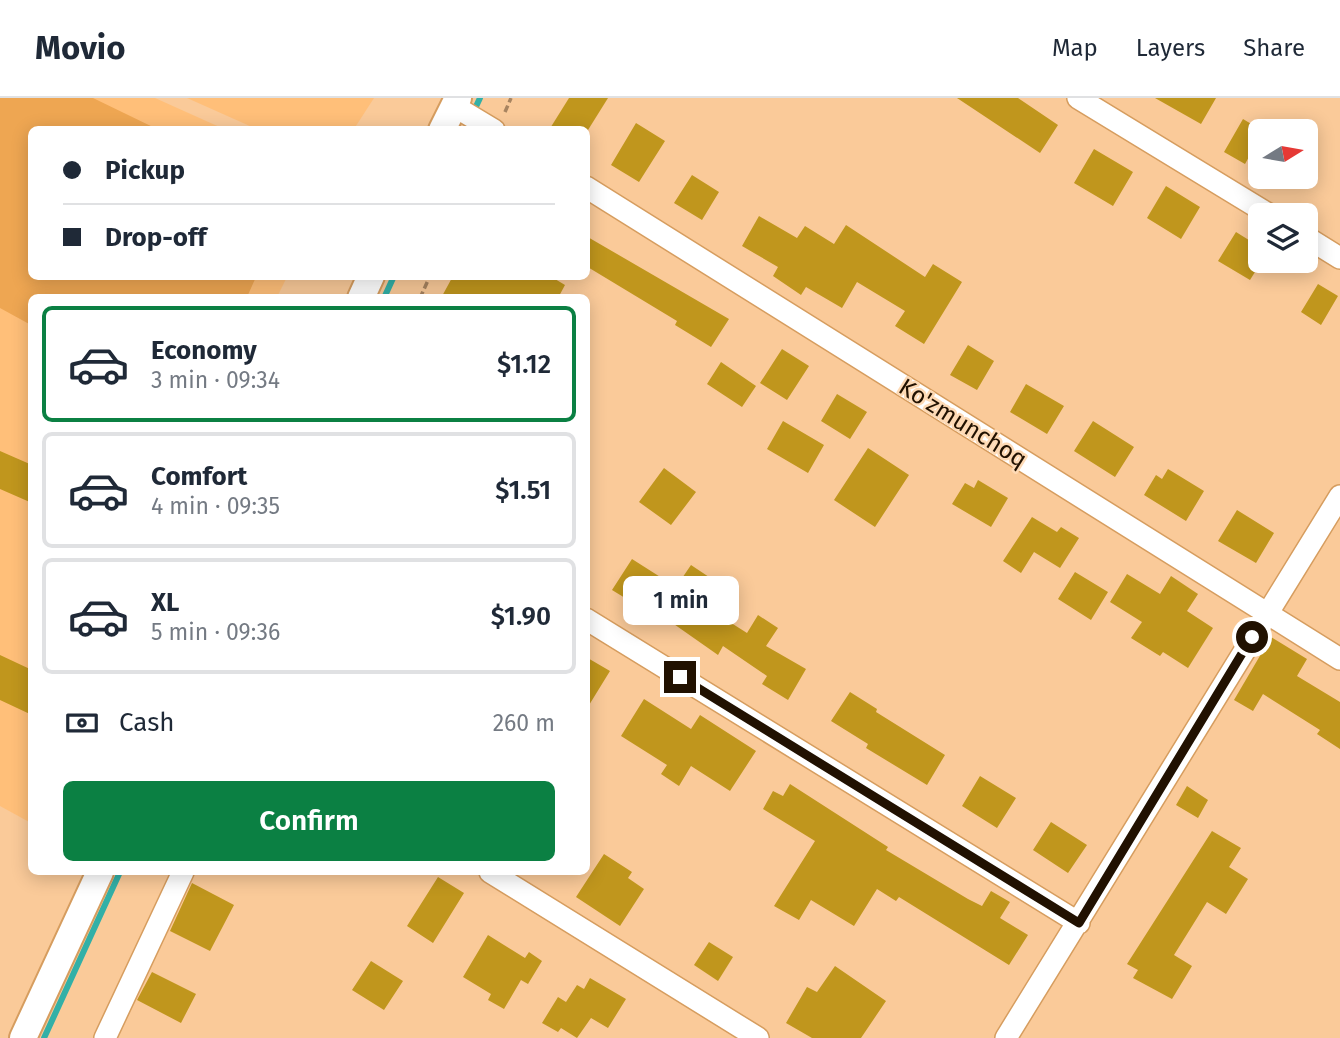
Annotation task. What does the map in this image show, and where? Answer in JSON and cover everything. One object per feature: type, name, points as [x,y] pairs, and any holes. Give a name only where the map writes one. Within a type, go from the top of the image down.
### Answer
[{"type":"main road","points":[[429,126],[450,108]]},
{"type":"main road","points":[[8,1038],[84,875]]},
{"type":"main road","points":[[23,1038],[99,875]]},
{"type":"street","points":[[1078,98],[1250,203]]},
{"type":"street","points":[[450,108],[487,126]]},
{"type":"street","name":"Ko'zmunchoq","points":[[590,190],[1340,659]]},
{"type":"street","points":[[1318,244],[1340,258]]},
{"type":"street","points":[[1006,1038],[1340,496]]},
{"type":"street","points":[[590,621],[1079,923]]},
{"type":"street","points":[[104,1038],[182,875]]},
{"type":"street","points":[[494,875],[758,1038]]},
{"type":"shaded area","points":[[0,98],[155,98],[217,126],[28,126],[28,280],[286,280],[278,294],[28,294],[28,821],[0,806]]},
{"type":"shaded area","points":[[0,98],[93,98],[151,126],[28,126],[28,280],[255,280],[248,294],[28,294],[28,323],[0,308]]},
{"type":"shaded area","points":[[187,98],[374,98],[356,126],[250,126]]},
{"type":"building","points":[[569,98],[608,98],[590,127],[552,126]]},
{"type":"building","points":[[957,98],[1018,98],[1058,125],[1040,153]]},
{"type":"building","points":[[1155,98],[1216,98],[1201,124]]},
{"type":"building","points":[[1243,119],[1248,122],[1248,159],[1245,164],[1224,152]]},
{"type":"building","points":[[636,123],[665,141],[639,182],[611,165]]},
{"type":"building","points":[[1094,149],[1133,172],[1113,206],[1074,183]]},
{"type":"building","points":[[692,175],[719,192],[702,220],[674,203]]},
{"type":"building","points":[[1166,186],[1200,207],[1181,239],[1147,218]]},
{"type":"building","points":[[759,216],[797,238],[805,226],[834,244],[846,225],[925,277],[933,264],[962,282],[924,344],[895,326],[905,311],[857,282],[842,308],[806,287],[801,295],[773,276],[778,267],[742,246]]},
{"type":"building","points":[[1236,232],[1248,240],[1248,273],[1254,273],[1250,280],[1218,261]]},
{"type":"building","points":[[590,238],[729,319],[711,347],[675,325],[677,321],[590,268]]},
{"type":"building","points":[[451,280],[557,280],[565,285],[560,294],[443,294]]},
{"type":"building","points":[[1318,284],[1338,296],[1321,325],[1301,312]]},
{"type":"building","points":[[968,345],[994,361],[977,390],[950,375]]},
{"type":"building","points":[[782,349],[809,366],[787,400],[760,383]]},
{"type":"building","points":[[721,362],[756,386],[742,407],[707,384]]},
{"type":"building","points":[[1026,384],[1064,406],[1047,434],[1010,412]]},
{"type":"building","points":[[837,394],[867,412],[850,439],[821,421]]},
{"type":"building","points":[[783,421],[824,445],[808,473],[767,449]]},
{"type":"building","points":[[1093,421],[1134,447],[1115,477],[1074,451]]},
{"type":"building","points":[[868,448],[909,475],[875,527],[834,500]]},
{"type":"building","points":[[0,451],[28,463],[28,501],[0,489]]},
{"type":"building","points":[[664,468],[696,492],[671,525],[639,502]]},
{"type":"building","points":[[1168,469],[1204,491],[1186,521],[1144,495],[1156,475],[1162,479]]},
{"type":"building","points":[[978,480],[1008,498],[991,527],[952,504],[965,483],[974,488]]},
{"type":"building","points":[[1237,510],[1274,533],[1256,563],[1218,541]]},
{"type":"building","points":[[1032,517],[1057,532],[1061,527],[1079,538],[1060,568],[1034,552],[1021,573],[1003,561]]},
{"type":"building","points":[[632,559],[676,587],[691,565],[709,577],[695,600],[747,633],[758,615],[778,628],[766,646],[806,669],[788,700],[762,684],[767,676],[723,646],[718,655],[651,608],[648,612],[612,590]]},
{"type":"building","points":[[1075,572],[1108,592],[1091,620],[1058,599]]},
{"type":"building","points":[[1127,574],[1160,594],[1171,576],[1198,594],[1187,611],[1213,628],[1188,668],[1163,652],[1160,656],[1131,638],[1142,622],[1110,602]]},
{"type":"building","points":[[1271,637],[1307,659],[1297,676],[1340,702],[1340,749],[1317,734],[1320,730],[1263,694],[1253,711],[1234,700]]},
{"type":"building","points":[[0,655],[28,668],[28,713],[0,700]]},
{"type":"building","points":[[590,659],[610,671],[590,704]]},
{"type":"building","points":[[850,692],[877,709],[876,712],[945,755],[927,785],[866,748],[868,744],[831,721]]},
{"type":"building","points":[[644,699],[691,729],[700,715],[756,751],[730,791],[691,766],[679,786],[661,774],[667,765],[621,736]]},
{"type":"building","points":[[980,776],[1016,798],[997,828],[962,806]]},
{"type":"building","points":[[790,784],[888,847],[886,850],[968,899],[982,906],[991,891],[1010,902],[1000,918],[1028,935],[1009,965],[899,897],[896,901],[877,889],[854,926],[811,900],[799,920],[774,906],[815,841],[763,809],[773,791],[783,796]]},
{"type":"building","points":[[1187,786],[1208,800],[1198,818],[1176,805]]},
{"type":"building","points":[[1051,822],[1087,845],[1068,873],[1033,850]]},
{"type":"building","points":[[1212,831],[1241,848],[1229,867],[1248,879],[1226,914],[1207,902],[1174,955],[1192,966],[1172,999],[1133,978],[1138,970],[1127,964]]},
{"type":"building","points":[[604,854],[632,872],[628,878],[644,889],[620,926],[576,897]]},
{"type":"building","points":[[438,877],[464,893],[433,943],[407,926]]},
{"type":"building","points":[[192,883],[234,905],[210,951],[170,931]]},
{"type":"building","points":[[488,935],[525,958],[529,952],[542,961],[528,984],[521,980],[504,1009],[488,1000],[491,994],[463,977]]},
{"type":"building","points":[[709,942],[733,957],[718,981],[694,965]]},
{"type":"building","points":[[371,961],[403,981],[384,1010],[352,990]]},
{"type":"building","points":[[835,966],[886,1001],[861,1038],[812,1038],[786,1023],[807,987],[817,992]]},
{"type":"building","points":[[152,972],[196,994],[181,1023],[137,1000]]},
{"type":"building","points":[[590,978],[626,999],[608,1028],[591,1018],[577,1038],[561,1028],[558,1032],[542,1023],[558,997],[566,1002],[577,985],[584,989]]},
{"type":"waterway","points":[[467,126],[480,98]]},
{"type":"waterway","points":[[386,294],[392,280]]},
{"type":"waterway","points":[[44,1038],[119,875]]},
{"type":"route","points":[[680,677],[1079,923],[1252,637]]}]
